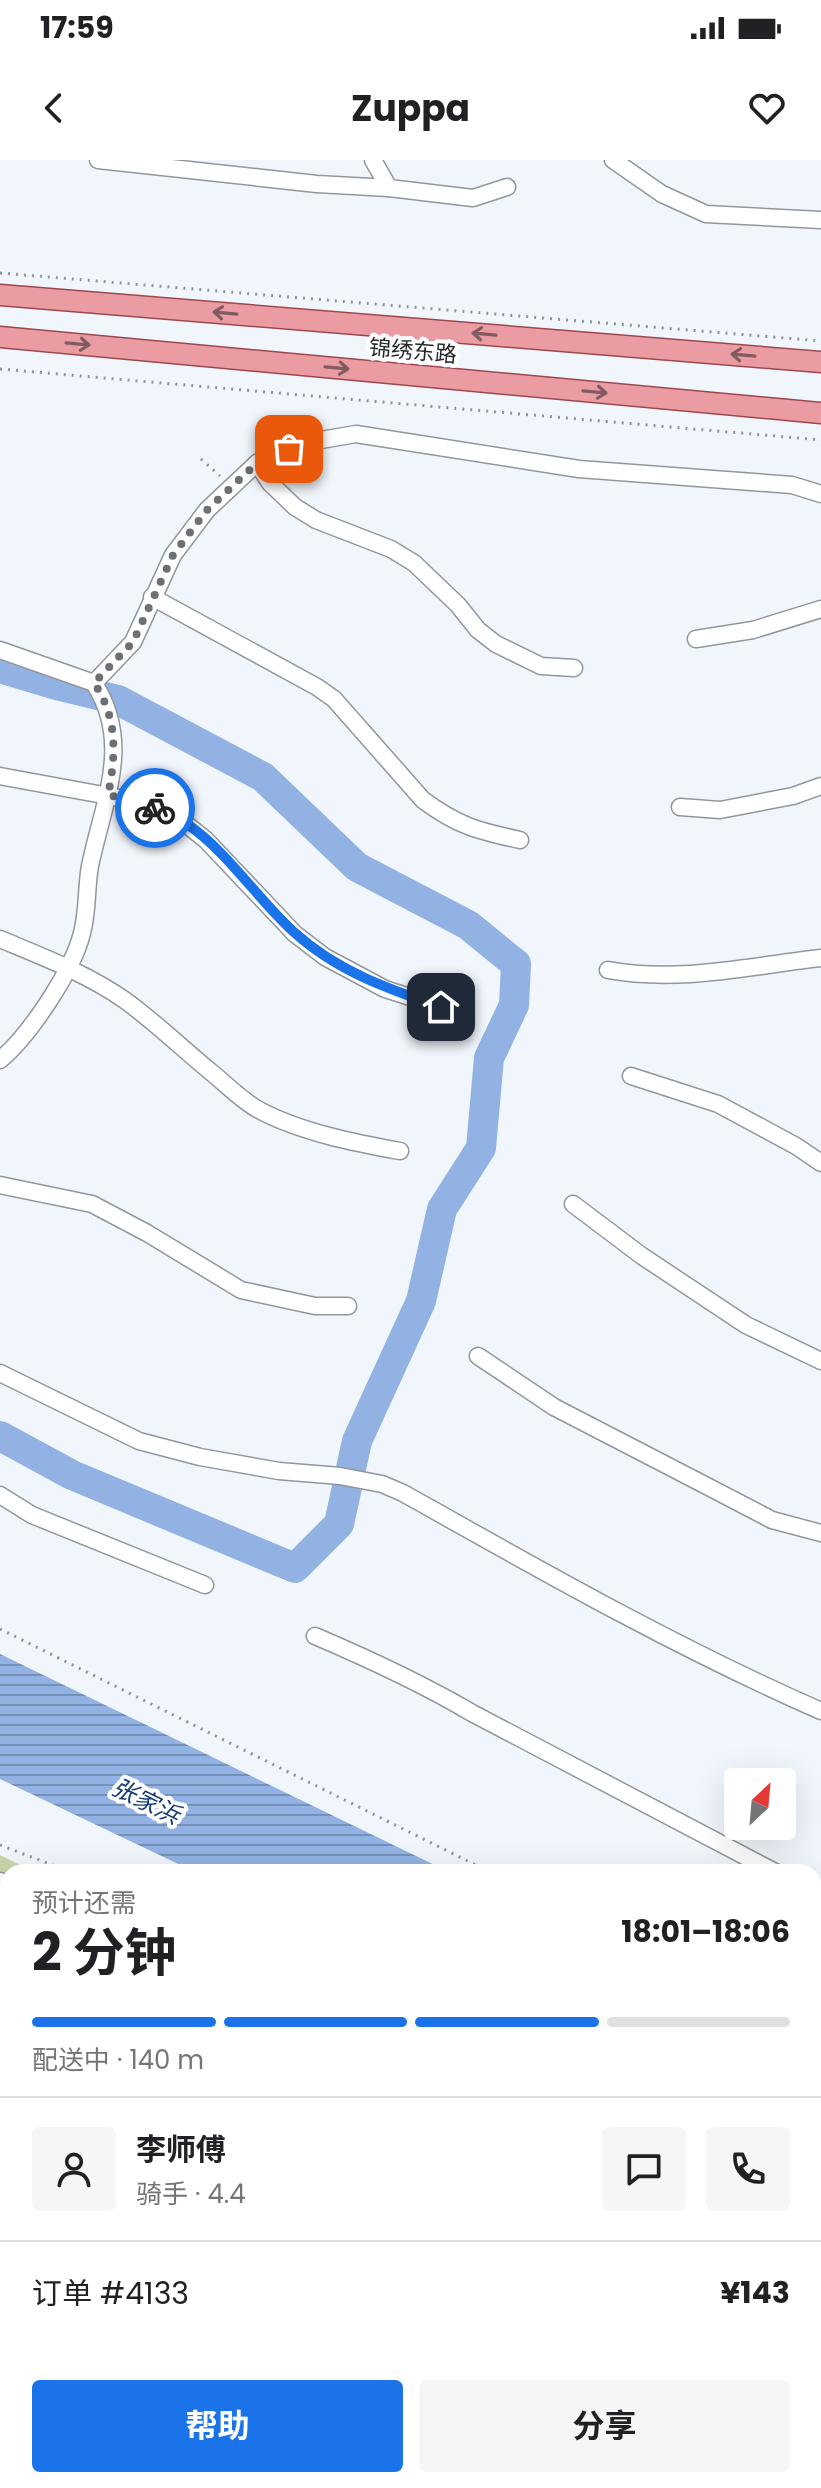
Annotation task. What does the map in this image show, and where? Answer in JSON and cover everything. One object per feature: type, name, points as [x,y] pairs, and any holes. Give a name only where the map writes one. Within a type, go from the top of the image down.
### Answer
[{"type":"main road","name":"锦绣东路","points":[[0,295],[821,362]]},
{"type":"main road","name":"锦绣东路","points":[[0,337],[821,413]]},
{"type":"lane","points":[[98,160],[473,198],[507,187]]},
{"type":"lane","points":[[373,160],[389,188]]},
{"type":"lane","points":[[613,160],[662,194],[706,214],[821,220]]},
{"type":"lane","points":[[100,693],[133,642],[173,555],[207,510],[257,463],[310,443],[356,434],[579,469],[792,485],[821,494]]},
{"type":"lane","points":[[257,463],[270,483],[295,507],[316,520],[391,549],[414,563],[458,605],[478,630],[496,644],[541,666],[574,668]]},
{"type":"lane","points":[[152,597],[334,699],[423,800],[439,812],[461,825],[520,840]]},
{"type":"lane","points":[[696,639],[753,630],[821,609]]},
{"type":"lane","points":[[0,650],[100,693],[113,728],[115,746],[108,795],[90,867],[82,933],[68,968],[36,1019],[0,1060]]},
{"type":"lane","points":[[0,776],[136,801],[186,824],[206,840],[295,934],[325,957],[385,989],[441,1007]]},
{"type":"lane","points":[[680,807],[720,810],[793,796],[821,786]]},
{"type":"lane","points":[[0,939],[105,986],[234,1093],[260,1110],[294,1124],[362,1144],[400,1151]]},
{"type":"lane","points":[[608,970],[662,976],[731,971],[821,958]]},
{"type":"lane","points":[[631,1076],[718,1104],[821,1163]]},
{"type":"lane","points":[[0,1185],[92,1204],[241,1290],[315,1306],[348,1306]]},
{"type":"lane","points":[[573,1204],[642,1256],[746,1325],[821,1361]]},
{"type":"lane","points":[[478,1356],[554,1407],[715,1491],[772,1520],[821,1533]]},
{"type":"lane","points":[[0,1373],[139,1441],[200,1457],[279,1471],[340,1476],[382,1484],[615,1612],[750,1680],[821,1711]]},
{"type":"lane","points":[[0,1495],[32,1515],[205,1585]]},
{"type":"lane","points":[[315,1636],[429,1688],[760,1864]]},
{"type":"path","points":[[0,273],[821,341]]},
{"type":"path","points":[[0,369],[821,440]]},
{"type":"path","points":[[201,459],[231,487]]},
{"type":"path","points":[[0,1629],[474,1864]]},
{"type":"path","points":[[0,1845],[50,1864]]},
{"type":"green space","points":[[0,1855],[18,1864],[0,1864]]},
{"type":"water","name":"张家浜","points":[[0,1654],[433,1864],[178,1864],[0,1779]]},
{"type":"waterway","points":[[0,668],[118,700],[263,777],[357,867],[468,925],[516,964],[514,1005],[489,1058],[481,1148],[442,1209],[421,1301],[357,1441],[339,1524],[295,1568],[72,1475],[0,1436]]},
{"type":"way so far","points":[[155,808],[108,795],[115,746],[113,728],[106,705],[94,683],[133,642],[173,555],[207,510],[257,463],[289,449]]},
{"type":"route","points":[[155,808],[186,824],[206,840],[295,934],[325,957],[385,989],[441,1007]]}]
